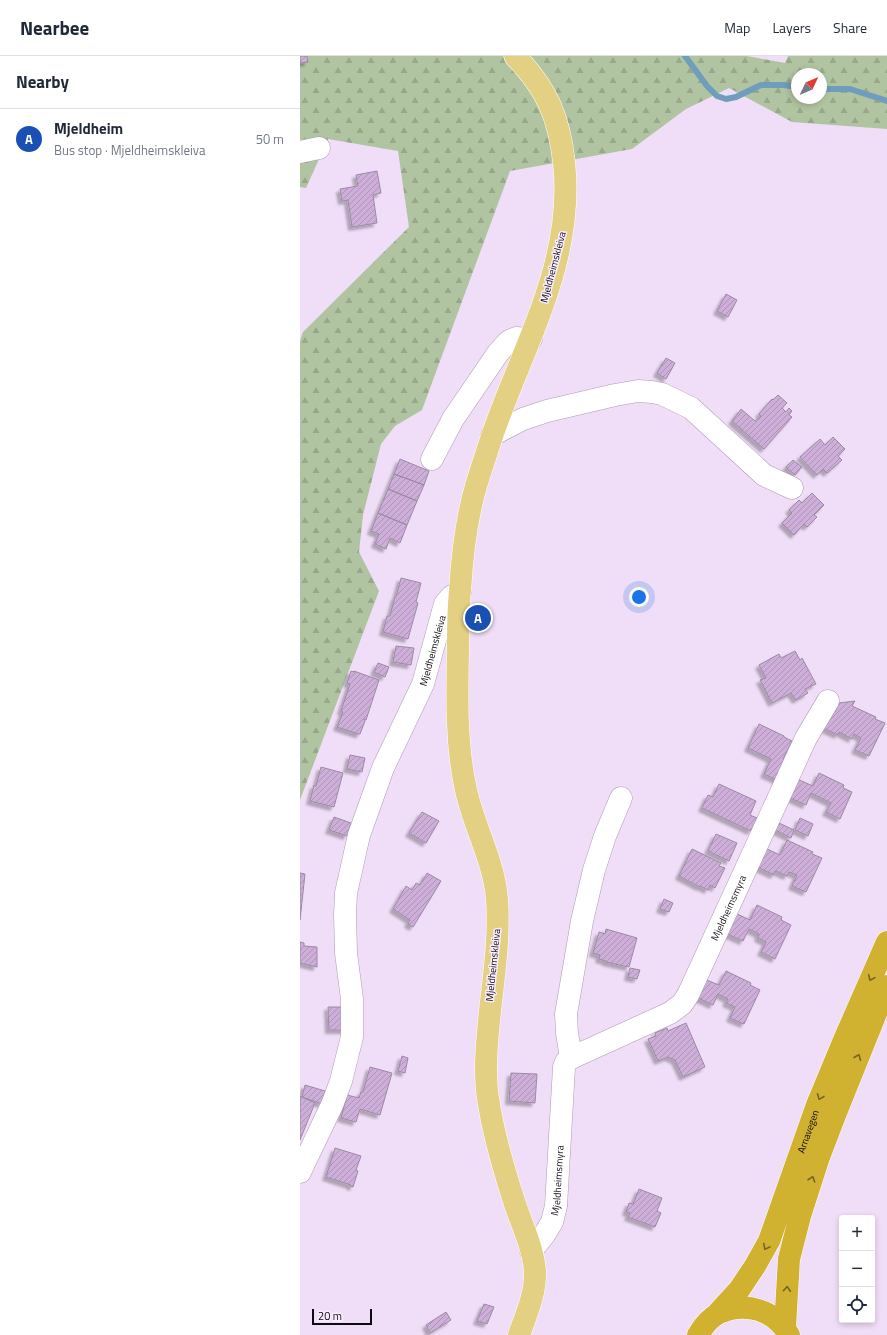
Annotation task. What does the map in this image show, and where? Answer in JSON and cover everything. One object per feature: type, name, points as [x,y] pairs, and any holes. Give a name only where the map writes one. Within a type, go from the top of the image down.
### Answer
[{"type":"highway","name":"Arnavegen","points":[[698,1335],[705,1324],[718,1313],[739,1290],[769,1241],[817,1105],[887,942]]},
{"type":"highway","name":"Arnavegen","points":[[787,1331],[789,1259],[796,1230],[808,1189],[830,1129],[887,986]]},
{"type":"highway","points":[[718,1313],[734,1308],[751,1308],[767,1313],[776,1319],[787,1331]]},
{"type":"main road","name":"Mjeldheimskleiva","points":[[516,56],[542,88],[553,111],[559,131],[566,180],[566,203],[560,248],[553,275],[531,338],[492,435],[475,488],[466,534],[460,592],[457,674],[459,744],[467,796],[488,855],[497,902],[497,942],[486,1041],[487,1095],[498,1148],[531,1251],[535,1271],[531,1301],[519,1335]]},
{"type":"street","points":[[432,459],[453,419],[498,353],[509,341],[516,338],[531,338]]},
{"type":"street","points":[[492,435],[523,419],[547,411],[638,391],[652,392],[662,394],[691,408],[764,475],[792,488]]},
{"type":"street","name":"Mjeldheimskleiva","points":[[300,1172],[335,1099],[352,1037],[352,999],[346,954],[345,914],[346,893],[359,835],[383,768],[423,684],[445,604],[452,596],[460,592]]},
{"type":"street","name":"Mjeldheimsmyra","points":[[531,1251],[552,1222],[556,1206],[564,1067],[566,1062],[571,1058],[670,1013],[682,1004],[688,995],[806,738],[828,701]]},
{"type":"street","points":[[571,1058],[566,1014],[582,921],[594,870],[605,836],[621,798]]},
{"type":"green space","points":[[300,56],[747,56],[785,63],[788,56],[887,56],[887,129],[792,122],[729,88],[686,109],[632,149],[510,171],[422,410],[395,426],[381,444],[363,515],[359,552],[379,591],[300,800],[300,341],[303,332],[409,227],[398,151],[328,139],[306,188],[300,187]]},
{"type":"building","points":[[300,56],[307,56],[308,62],[300,63]]},
{"type":"building","points":[[377,171],[381,193],[373,195],[377,223],[352,227],[348,200],[342,201],[340,189],[358,186],[356,175]]},
{"type":"building","points":[[726,294],[737,300],[728,317],[717,311]]},
{"type":"building","points":[[666,358],[675,363],[666,379],[657,373]]},
{"type":"building","points":[[778,395],[787,403],[782,408],[786,412],[789,408],[792,411],[789,415],[792,417],[764,449],[732,421],[741,409],[755,421],[761,416],[759,414],[772,399],[773,400]]},
{"type":"building","points":[[833,437],[845,449],[838,456],[842,460],[827,473],[823,469],[817,475],[800,457],[820,439],[825,445]]},
{"type":"building","points":[[400,459],[429,471],[424,485],[394,474]]},
{"type":"building","points":[[793,460],[802,467],[795,475],[786,467]]},
{"type":"building","points":[[394,474],[424,485],[417,501],[388,489]]},
{"type":"building","points":[[388,489],[417,501],[407,525],[378,513]]},
{"type":"building","points":[[812,493],[824,505],[814,515],[817,517],[807,527],[804,524],[794,535],[782,523],[792,513],[789,510],[799,500],[802,503]]},
{"type":"building","points":[[378,513],[407,525],[400,543],[390,538],[386,549],[375,544],[379,534],[371,531]]},
{"type":"building","points":[[401,578],[421,583],[416,602],[418,603],[408,639],[383,632],[387,616],[390,616]]},
{"type":"building","points":[[396,646],[414,648],[411,665],[393,662]]},
{"type":"building","points":[[795,651],[800,660],[802,658],[816,684],[805,689],[808,693],[796,700],[791,693],[772,703],[760,680],[766,678],[759,665],[779,654],[781,658]]},
{"type":"building","points":[[378,663],[389,667],[385,677],[374,672]]},
{"type":"building","points":[[351,671],[379,680],[366,720],[364,719],[365,721],[360,734],[337,727],[343,712],[341,711],[350,684],[347,683]]},
{"type":"building","points":[[855,701],[852,706],[876,717],[875,719],[885,723],[869,756],[855,750],[861,738],[854,734],[852,739],[839,732],[838,735],[821,727],[829,710],[835,712],[839,703]]},
{"type":"building","points":[[759,724],[792,741],[783,759],[790,762],[781,782],[764,774],[771,759],[748,748]]},
{"type":"building","points":[[350,755],[365,758],[362,772],[347,769]]},
{"type":"building","points":[[321,767],[343,773],[334,807],[310,801]]},
{"type":"building","points":[[819,773],[844,785],[843,788],[852,792],[840,819],[826,812],[831,803],[811,793],[806,805],[788,797],[797,779],[813,786]]},
{"type":"building","points":[[719,784],[756,801],[750,815],[757,818],[751,831],[702,808],[708,795],[713,797]]},
{"type":"building","points":[[422,812],[439,821],[426,843],[409,833]]},
{"type":"building","points":[[334,817],[351,823],[347,836],[329,830]]},
{"type":"building","points":[[800,818],[813,824],[808,836],[795,830]]},
{"type":"building","points":[[779,823],[794,830],[791,838],[775,830]]},
{"type":"building","points":[[716,834],[737,843],[729,861],[708,851]]},
{"type":"building","points":[[787,840],[813,852],[812,854],[822,858],[806,892],[792,886],[797,875],[789,872],[787,876],[776,871],[774,875],[757,867],[765,848],[780,855]]},
{"type":"building","points":[[692,849],[721,863],[719,866],[725,868],[715,888],[710,885],[708,890],[679,876]]},
{"type":"building","points":[[300,873],[305,874],[300,920]]},
{"type":"building","points":[[427,873],[441,881],[413,927],[408,924],[410,920],[393,909],[406,886],[412,890],[416,883],[420,885]]},
{"type":"building","points":[[664,899],[673,903],[669,912],[660,909]]},
{"type":"building","points":[[757,905],[782,917],[781,920],[791,925],[775,959],[761,952],[766,942],[758,938],[759,934],[749,929],[743,941],[725,933],[735,913],[750,920]]},
{"type":"building","points":[[606,929],[637,938],[629,967],[606,962],[599,959],[600,955],[593,953],[599,932],[605,934]]},
{"type":"building","points":[[300,942],[304,943],[304,946],[317,947],[317,967],[300,963]]},
{"type":"building","points":[[630,968],[640,970],[637,979],[628,977]]},
{"type":"building","points":[[726,971],[751,983],[750,985],[760,990],[744,1024],[730,1018],[735,1007],[726,1003],[728,999],[718,994],[713,1005],[696,997],[704,979],[719,985]]},
{"type":"building","points":[[328,1007],[347,1007],[347,1030],[329,1030]]},
{"type":"building","points":[[686,1023],[705,1067],[683,1077],[675,1060],[668,1057],[658,1061],[648,1039],[656,1036],[655,1033],[667,1028],[668,1031]]},
{"type":"building","points":[[402,1056],[408,1058],[405,1073],[398,1071]]},
{"type":"building","points":[[370,1067],[392,1073],[380,1115],[360,1109],[356,1122],[341,1118],[347,1095],[359,1098],[361,1092],[363,1092]]},
{"type":"building","points":[[511,1073],[537,1074],[535,1103],[509,1101]]},
{"type":"building","points":[[305,1085],[325,1091],[322,1104],[302,1097]]},
{"type":"building","points":[[300,1096],[315,1103],[300,1140]]},
{"type":"building","points":[[335,1148],[361,1156],[356,1170],[358,1171],[353,1187],[326,1177]]},
{"type":"building","points":[[639,1189],[662,1198],[657,1211],[661,1213],[655,1227],[628,1217],[630,1213],[626,1212],[629,1203],[633,1204]]},
{"type":"building","points":[[484,1304],[494,1307],[487,1324],[477,1321]]},
{"type":"building","points":[[446,1312],[451,1320],[430,1333],[426,1325]]},
{"type":"waterway","points":[[685,56],[707,86],[717,96],[726,99],[736,97],[761,85],[791,86]]},
{"type":"waterway","points":[[827,89],[850,89],[887,101]]},
{"type":"place","name":"Mjeldheim","points":[[478,618]]}]
